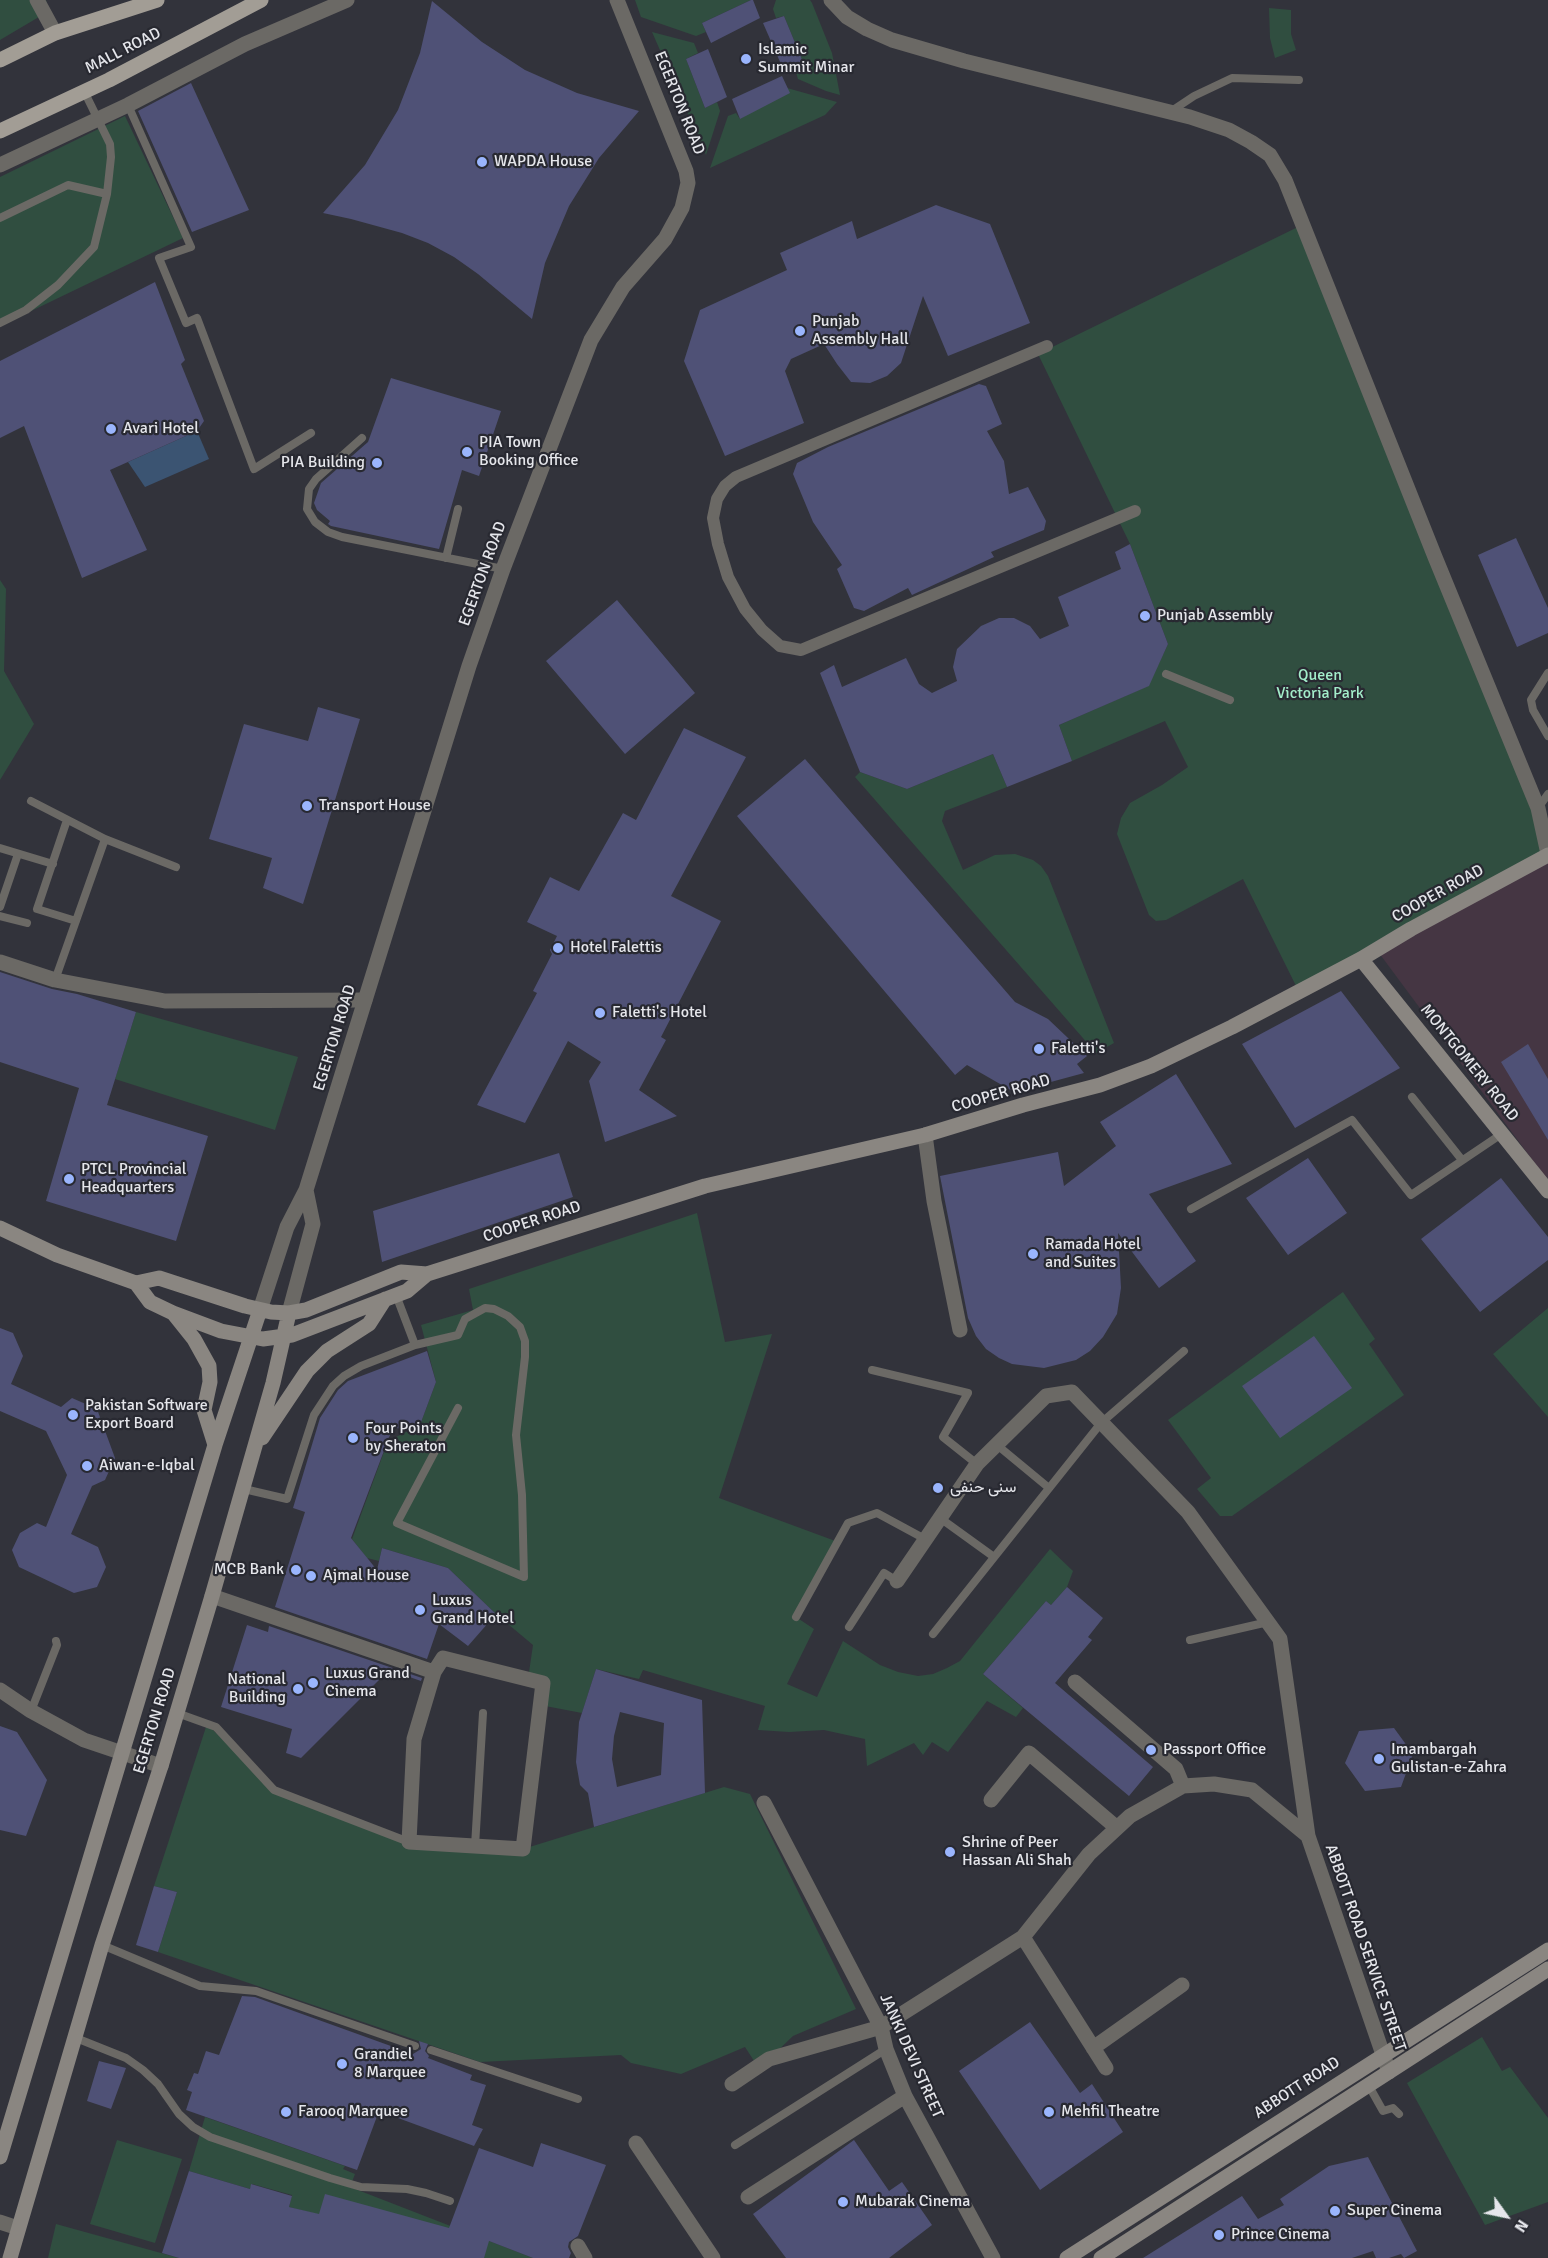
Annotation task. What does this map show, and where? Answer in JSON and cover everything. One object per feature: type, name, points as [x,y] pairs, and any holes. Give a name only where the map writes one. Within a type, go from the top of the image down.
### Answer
[{"type":"main road","name":"MALL ROAD","points":[[0,60],[55,33],[157,0]]},
{"type":"main road","name":"MALL ROAD","points":[[0,131],[109,80],[258,0]]},
{"type":"main road","name":"COOPER ROAD","points":[[289,1313],[306,1310],[401,1272],[427,1274],[705,1186],[925,1135],[1023,1105],[1100,1085],[1151,1066],[1232,1027],[1361,959],[1411,928],[1548,854]]},
{"type":"main road","name":"MONTGOMERY ROAD","points":[[1361,959],[1503,1132],[1548,1191]]},
{"type":"main road","points":[[0,1228],[57,1255],[136,1283],[159,1278],[260,1310],[289,1313]]},
{"type":"main road","name":"COOPER ROAD","points":[[173,1313],[221,1331],[250,1337],[284,1337],[407,1291],[427,1274]]},
{"type":"main road","points":[[136,1283],[150,1302],[173,1313],[194,1339],[208,1366],[210,1383],[204,1410],[215,1445]]},
{"type":"main road","points":[[254,1450],[307,1371],[327,1351],[369,1324],[391,1297]]},
{"type":"main road","name":"EGERTON ROAD","points":[[0,2157],[5,2124],[122,1754],[215,1445],[260,1310]]},
{"type":"main road","name":"EGERTON ROAD","points":[[10,2258],[102,1945],[161,1766],[244,1489],[289,1313]]},
{"type":"main road","name":"ABBOTT ROAD","points":[[1067,2258],[1548,1950]]},
{"type":"main road","points":[[1101,2258],[1548,1969]]},
{"type":"street","points":[[37,0],[55,33]]},
{"type":"street","points":[[0,165],[128,105],[244,44],[347,0]]},
{"type":"street","name":"EGERTON ROAD","points":[[260,1310],[287,1227],[306,1190],[469,666],[503,569],[591,340],[622,287],[665,239],[682,208],[688,183],[686,171],[617,0]]},
{"type":"street","points":[[831,0],[847,17],[892,40],[964,61],[1169,112],[1229,130],[1270,155],[1280,170],[1543,816],[1548,854]]},
{"type":"street","points":[[1047,346],[736,477],[725,486],[717,499],[713,518],[728,577],[745,609],[762,630],[780,646],[801,650],[1135,512]]},
{"type":"street","points":[[0,962],[55,980],[165,1001],[365,1000]]},
{"type":"street","points":[[925,1135],[934,1201],[960,1330]]},
{"type":"street","name":"EGERTON ROAD","points":[[289,1313],[313,1224],[306,1190]]},
{"type":"street","name":"ABBOTT ROAD SERVICE STREET","points":[[897,1581],[977,1464],[1047,1396],[1072,1392],[1188,1512],[1280,1639],[1308,1836],[1389,2072]]},
{"type":"street","points":[[212,1596],[434,1672]]},
{"type":"street","points":[[443,1658],[543,1683],[523,1849],[409,1842],[414,1739],[434,1672],[443,1658]]},
{"type":"street","points":[[1075,1682],[1176,1769],[1183,1786]]},
{"type":"street","points":[[0,1690],[31,1711],[84,1740],[161,1766]]},
{"type":"street","points":[[991,1800],[1029,1753],[1117,1828]]},
{"type":"street","name":"ABBOTT ROAD SERVICE STREET","points":[[732,2084],[769,2059],[881,2027],[1023,1937],[1089,1854],[1130,1816],[1183,1786],[1214,1784],[1252,1790],[1308,1836]]},
{"type":"street","name":"JANKI DEVI STREET","points":[[764,1803],[881,2027],[886,2049],[905,2096],[993,2258]]},
{"type":"street","points":[[1023,1937],[1106,2068]]},
{"type":"street","points":[[1093,2048],[1182,1985]]},
{"type":"street","points":[[748,2197],[905,2096]]},
{"type":"street","points":[[636,2143],[713,2258]]},
{"type":"street","points":[[0,2222],[18,2228]]},
{"type":"lane","points":[[1169,112],[1194,96],[1232,78],[1299,80]]},
{"type":"lane","points":[[0,323],[26,310],[58,285],[94,247],[107,194],[111,157],[110,144],[84,91]]},
{"type":"lane","points":[[128,105],[191,248],[159,258],[186,323],[197,318],[254,469],[311,433]]},
{"type":"lane","points":[[0,218],[68,185],[107,194]]},
{"type":"lane","points":[[362,438],[316,479],[309,489],[308,509],[315,522],[328,532],[342,537],[503,569]]},
{"type":"lane","points":[[446,558],[458,509]]},
{"type":"lane","points":[[1548,673],[1531,700],[1533,710],[1548,736]]},
{"type":"lane","points":[[1166,675],[1230,700]]},
{"type":"lane","points":[[1543,816],[1548,794]]},
{"type":"lane","points":[[31,801],[105,839],[176,867]]},
{"type":"lane","points":[[67,820],[37,909],[76,921]]},
{"type":"lane","points":[[55,980],[105,839]]},
{"type":"lane","points":[[0,848],[53,864]]},
{"type":"lane","points":[[0,907],[18,854]]},
{"type":"lane","points":[[0,916],[27,923]]},
{"type":"lane","points":[[1412,1096],[1462,1160]]},
{"type":"lane","points":[[1191,1209],[1352,1120],[1411,1195],[1503,1132]]},
{"type":"lane","points":[[391,1297],[415,1345]]},
{"type":"lane","points":[[244,1489],[287,1499],[314,1415],[333,1386],[344,1376],[361,1366],[415,1345],[458,1335],[465,1319],[485,1308],[494,1309],[508,1316],[520,1327],[525,1341],[516,1435],[522,1495],[524,1577],[397,1522],[458,1408]]},
{"type":"lane","points":[[933,1634],[1101,1423],[1184,1351]]},
{"type":"lane","points":[[873,1370],[968,1393],[943,1437],[977,1464]]},
{"type":"lane","points":[[997,1445],[1049,1488]]},
{"type":"lane","points":[[796,1617],[848,1524],[877,1513],[926,1539]]},
{"type":"lane","points":[[940,1518],[994,1557]]},
{"type":"lane","points":[[849,1627],[884,1573],[897,1581]]},
{"type":"lane","points":[[1190,1640],[1268,1622]]},
{"type":"lane","points":[[31,1711],[57,1645],[56,1641]]},
{"type":"lane","points":[[177,1713],[216,1726],[274,1790],[409,1842]]},
{"type":"lane","points":[[475,1846],[483,1713]]},
{"type":"lane","points":[[102,1945],[200,1986],[256,1991],[415,2046]]},
{"type":"lane","points":[[76,2038],[126,2058],[143,2070],[158,2084],[179,2114],[193,2127],[210,2137],[361,2187],[407,2189],[450,2202]]},
{"type":"lane","points":[[735,2145],[886,2049]]},
{"type":"lane","points":[[431,2050],[578,2099]]},
{"type":"lane","points":[[1369,2085],[1383,2111],[1393,2108],[1399,2115]]},
{"type":"shaded area","points":[[1548,848],[1548,1181],[1379,953]]},
{"type":"green space","points":[[0,0],[46,0],[49,11],[0,40]]},
{"type":"green space","points":[[635,0],[751,0],[702,23],[706,32],[696,36],[641,17]]},
{"type":"green space","points":[[776,0],[810,0],[832,53],[840,95],[798,79],[794,66],[803,62],[784,16],[776,18],[773,9]]},
{"type":"green space","points":[[1269,8],[1291,10],[1291,34],[1296,50],[1275,58],[1270,38]]},
{"type":"green space","points":[[652,32],[694,43],[698,53],[686,59],[705,108],[717,102],[720,111],[706,155]]},
{"type":"green space","points":[[787,88],[837,102],[825,115],[710,168],[728,116],[736,113],[740,119]]},
{"type":"green space","points":[[125,116],[183,238],[0,326],[0,177]]},
{"type":"green space","name":"Queen Victoria Park","points":[[1300,226],[1548,852],[1300,994],[1243,879],[1166,920],[1156,921],[1149,915],[1117,834],[1121,818],[1130,803],[1188,767],[1165,721],[1072,761],[1059,725],[1148,686],[1168,644],[1130,544],[1038,354]]},
{"type":"green space","points":[[0,580],[6,589],[4,671],[34,724],[0,780]]},
{"type":"green space","points":[[993,754],[1007,787],[945,811],[942,821],[963,870],[995,855],[1015,854],[1033,860],[1048,876],[1114,1043],[1096,1053],[855,777],[860,772],[907,789]]},
{"type":"green space","points":[[136,1012],[298,1057],[275,1130],[115,1079]]},
{"type":"green space","points":[[697,1213],[725,1342],[772,1334],[719,1498],[838,1542],[796,1617],[814,1629],[787,1684],[817,1697],[843,1641],[880,1665],[898,1672],[918,1676],[933,1674],[947,1668],[960,1661],[1050,1549],[1073,1571],[1067,1587],[1051,1605],[1046,1601],[983,1674],[1023,1708],[1016,1717],[987,1701],[948,1752],[932,1742],[923,1755],[914,1743],[867,1766],[865,1739],[824,1730],[789,1732],[758,1730],[765,1706],[643,1670],[639,1679],[596,1669],[582,1713],[540,1705],[543,1683],[528,1679],[533,1645],[496,1614],[448,1568],[382,1548],[379,1561],[367,1558],[352,1539],[388,1441],[420,1425],[436,1382],[421,1325],[473,1310],[469,1289]]},
{"type":"green space","points":[[1343,1292],[1375,1339],[1369,1344],[1404,1395],[1232,1516],[1220,1516],[1197,1489],[1211,1478],[1168,1420]]},
{"type":"green space","points":[[1548,1308],[1548,1417],[1493,1354]]},
{"type":"green space","points":[[207,1724],[274,1790],[404,1840],[523,1849],[724,1787],[750,1794],[856,2009],[793,2036],[758,2067],[745,2047],[681,2074],[631,2063],[621,2055],[480,2062],[158,1952],[177,1892],[154,1886]]},
{"type":"green space","points":[[1482,2037],[1502,2071],[1510,2067],[1548,2118],[1548,2202],[1485,2225],[1407,2083]]},
{"type":"green space","points":[[205,2117],[345,2166],[343,2169],[355,2174],[350,2187],[533,2258],[484,2258],[289,2207],[292,2195],[252,2184],[250,2189],[189,2171]]},
{"type":"green space","points":[[117,2140],[182,2159],[155,2243],[90,2224]]},
{"type":"green space","points":[[56,2224],[179,2258],[48,2258]]},
{"type":"water","points":[[197,431],[209,459],[145,487],[128,462]]},
{"type":"building","points":[[751,0],[760,18],[711,43],[702,23]]},
{"type":"building","name":"WAPDA House","points":[[432,1],[482,42],[525,70],[577,93],[639,111],[599,158],[569,206],[545,263],[532,319],[478,274],[454,257],[428,243],[402,233],[323,213],[365,165],[398,110],[420,53]]},
{"type":"building","points":[[784,16],[803,62],[784,71],[763,23]]},
{"type":"building","points":[[708,49],[727,97],[705,108],[686,59]]},
{"type":"building","points":[[782,76],[790,93],[740,119],[732,99]]},
{"type":"building","points":[[191,83],[249,210],[192,232],[138,111]]},
{"type":"building","name":"Punjab Assembly Hall","points":[[936,205],[990,224],[1030,323],[948,356],[923,296],[901,363],[887,376],[870,383],[851,382],[824,344],[791,359],[785,371],[804,423],[725,456],[684,361],[700,310],[787,270],[780,253],[852,221],[857,239]]},
{"type":"building","name":"Avari Hotel","points":[[155,282],[185,360],[181,364],[204,421],[197,431],[110,470],[147,550],[82,578],[24,426],[0,438],[0,361]]},
{"type":"building","name":"PIA Building","points":[[391,378],[501,411],[479,476],[462,470],[439,549],[331,526],[328,524],[330,521],[317,510],[314,503],[321,483],[368,442]]},
{"type":"building","points":[[979,384],[986,386],[1002,424],[987,431],[1004,461],[1009,494],[1028,487],[1046,521],[1044,530],[991,552],[994,557],[912,595],[908,588],[864,611],[854,608],[837,569],[842,565],[813,522],[793,474],[797,463],[828,447]]},
{"type":"building","points":[[1516,538],[1548,608],[1548,633],[1517,647],[1478,555]]},
{"type":"building","points":[[1130,544],[1168,644],[1149,686],[1059,725],[1072,761],[1007,787],[993,754],[907,789],[860,772],[820,673],[834,665],[842,687],[906,658],[919,684],[932,693],[957,681],[953,667],[957,649],[981,626],[999,618],[1014,618],[1030,626],[1040,639],[1069,626],[1058,597],[1121,569],[1115,552]]},
{"type":"building","points":[[617,600],[695,693],[625,754],[546,661]]},
{"type":"building","name":"Transport House","points":[[318,707],[360,719],[303,904],[263,888],[272,858],[209,839],[244,724],[308,741]]},
{"type":"building","name":"Faletti's Hotel","points":[[684,728],[746,757],[671,896],[721,921],[661,1037],[666,1040],[639,1090],[677,1116],[605,1142],[589,1081],[601,1062],[568,1041],[525,1123],[477,1105],[537,993],[533,991],[552,954],[550,950],[557,936],[527,922],[550,877],[579,891],[623,813],[636,820]]},
{"type":"building","points":[[805,759],[1015,1002],[1048,1019],[1087,1056],[1077,1064],[1084,1073],[1014,1092],[967,1065],[955,1075],[737,816]]},
{"type":"building","points":[[0,972],[136,1012],[107,1105],[208,1136],[176,1241],[46,1201],[79,1088],[0,1062]]},
{"type":"building","points":[[1341,991],[1400,1068],[1295,1128],[1242,1044]]},
{"type":"building","points":[[1528,1044],[1548,1079],[1548,1140],[1501,1062]]},
{"type":"building","name":"Ramada Hotel and Suites","points":[[1176,1074],[1232,1164],[1149,1194],[1196,1261],[1159,1288],[1118,1233],[1121,1288],[1117,1314],[1103,1337],[1090,1351],[1076,1360],[1044,1368],[1012,1364],[999,1358],[986,1349],[976,1336],[968,1318],[940,1176],[1058,1152],[1064,1186],[1116,1146],[1100,1122]]},
{"type":"building","points":[[559,1153],[573,1197],[382,1262],[373,1211]]},
{"type":"building","points":[[1308,1158],[1347,1213],[1288,1255],[1246,1198]]},
{"type":"building","points":[[1501,1178],[1548,1237],[1548,1260],[1480,1312],[1421,1239]]},
{"type":"building","name":"Aiwan-e-Iqbal","points":[[0,1328],[13,1333],[23,1356],[11,1384],[61,1407],[72,1398],[97,1409],[115,1458],[105,1480],[92,1486],[71,1534],[98,1547],[106,1567],[97,1587],[74,1593],[19,1567],[12,1550],[20,1533],[37,1523],[46,1527],[67,1475],[46,1431],[0,1411]]},
{"type":"building","points":[[1314,1336],[1352,1388],[1280,1438],[1242,1386]]},
{"type":"building","points":[[427,1351],[436,1382],[420,1425],[408,1431],[393,1427],[351,1538],[377,1570],[382,1548],[448,1568],[496,1614],[468,1646],[439,1624],[427,1659],[275,1607],[305,1512],[293,1508],[320,1418],[338,1390],[348,1381]]},
{"type":"building","points":[[1067,1587],[1103,1618],[1088,1637],[1092,1640],[1055,1683],[1153,1767],[1129,1796],[983,1674],[1046,1601],[1051,1605]]},
{"type":"building","name":"National Building","points":[[247,1625],[268,1632],[269,1626],[422,1678],[421,1681],[389,1670],[301,1758],[286,1753],[292,1729],[221,1707]]},
{"type":"building","points":[[596,1669],[702,1700],[705,1793],[594,1827],[588,1793],[580,1785],[576,1762],[579,1722]],"holes":[[[620,1712],[664,1723],[661,1775],[617,1787],[612,1759],[614,1736]]]},
{"type":"building","points":[[0,1726],[17,1732],[47,1780],[26,1836],[0,1830]]},
{"type":"building","name":"Imambargah Gulistan-e-Zahra","points":[[1394,1728],[1413,1754],[1401,1787],[1365,1791],[1345,1763],[1359,1731]]},
{"type":"building","points":[[154,1886],[177,1892],[158,1952],[136,1945]]},
{"type":"building","points":[[242,1996],[255,1997],[413,2054],[421,2049],[419,2041],[428,2044],[425,2051],[428,2058],[472,2075],[470,2080],[486,2085],[472,2125],[483,2129],[474,2146],[379,2111],[357,2170],[186,2110],[192,2092],[187,2090],[194,2073],[198,2074],[206,2051],[219,2055]]},
{"type":"building","name":"Mehfil Theatre","points":[[1030,2022],[1080,2093],[1092,2084],[1123,2132],[1040,2190],[959,2071]]},
{"type":"building","points":[[99,2061],[126,2068],[111,2109],[87,2101]]},
{"type":"building","name":"Mubarak Cinema","points":[[854,2140],[889,2191],[902,2182],[932,2225],[889,2258],[786,2258],[753,2214]]},
{"type":"building","points":[[541,2143],[606,2165],[578,2236],[569,2242],[568,2247],[571,2253],[569,2258],[533,2258],[489,2241],[484,2258],[179,2258],[162,2253],[189,2171],[250,2189],[251,2184],[292,2196],[289,2207],[319,2214],[325,2194],[449,2228],[479,2148],[533,2167]]},
{"type":"building","name":"Super Cinema","points":[[1368,2157],[1417,2251],[1404,2258],[1401,2254],[1389,2258],[1376,2258],[1373,2251],[1352,2258],[1143,2258],[1242,2196],[1258,2219],[1284,2205],[1280,2199],[1329,2166]]},
{"type":"place","name":"Islamic Summit Minar","points":[[746,59]]},
{"type":"place","name":"WAPDA House","points":[[482,162]]},
{"type":"place","name":"Punjab Assembly Hall","points":[[800,331]]},
{"type":"place","name":"Avari Hotel","points":[[111,429]]},
{"type":"place","name":"PIA Town Booking Office","points":[[467,452]]},
{"type":"place","name":"PIA Building","points":[[377,463]]},
{"type":"place","name":"Punjab Assembly","points":[[1145,616]]},
{"type":"place","name":"Transport House","points":[[307,806]]},
{"type":"place","name":"Hotel Falettis","points":[[558,948]]},
{"type":"place","name":"Faletti's Hotel","points":[[600,1013]]},
{"type":"place","name":"Faletti's","points":[[1039,1049]]},
{"type":"place","name":"PTCL Provincial Headquarters","points":[[69,1179]]},
{"type":"place","name":"Ramada Hotel and Suites","points":[[1033,1254]]},
{"type":"place","name":"Pakistan Software Export Board","points":[[73,1415]]},
{"type":"place","name":"Four Points by Sheraton","points":[[353,1438]]},
{"type":"place","name":"Aiwan-e-Iqbal","points":[[87,1466]]},
{"type":"place","name":"سنی حنفی","points":[[938,1488]]},
{"type":"place","name":"MCB Bank","points":[[296,1570]]},
{"type":"place","name":"Ajmal House","points":[[311,1576]]},
{"type":"place","name":"Luxus Grand Hotel","points":[[420,1610]]},
{"type":"place","name":"Luxus Grand Cinema","points":[[313,1683]]},
{"type":"place","name":"National Building","points":[[298,1689]]},
{"type":"place","name":"Passport Office","points":[[1151,1750]]},
{"type":"place","name":"Imambargah Gulistan-e-Zahra","points":[[1379,1759]]},
{"type":"place","name":"Shrine of Peer Hassan Ali Shah","points":[[950,1852]]},
{"type":"place","name":"Grandiel 8 Marquee","points":[[342,2064]]},
{"type":"place","name":"Farooq Marquee","points":[[286,2112]]},
{"type":"place","name":"Mehfil Theatre","points":[[1049,2112]]},
{"type":"place","name":"Mubarak Cinema","points":[[843,2202]]},
{"type":"place","name":"Super Cinema","points":[[1335,2211]]},
{"type":"place","name":"Prince Cinema","points":[[1219,2235]]}]
